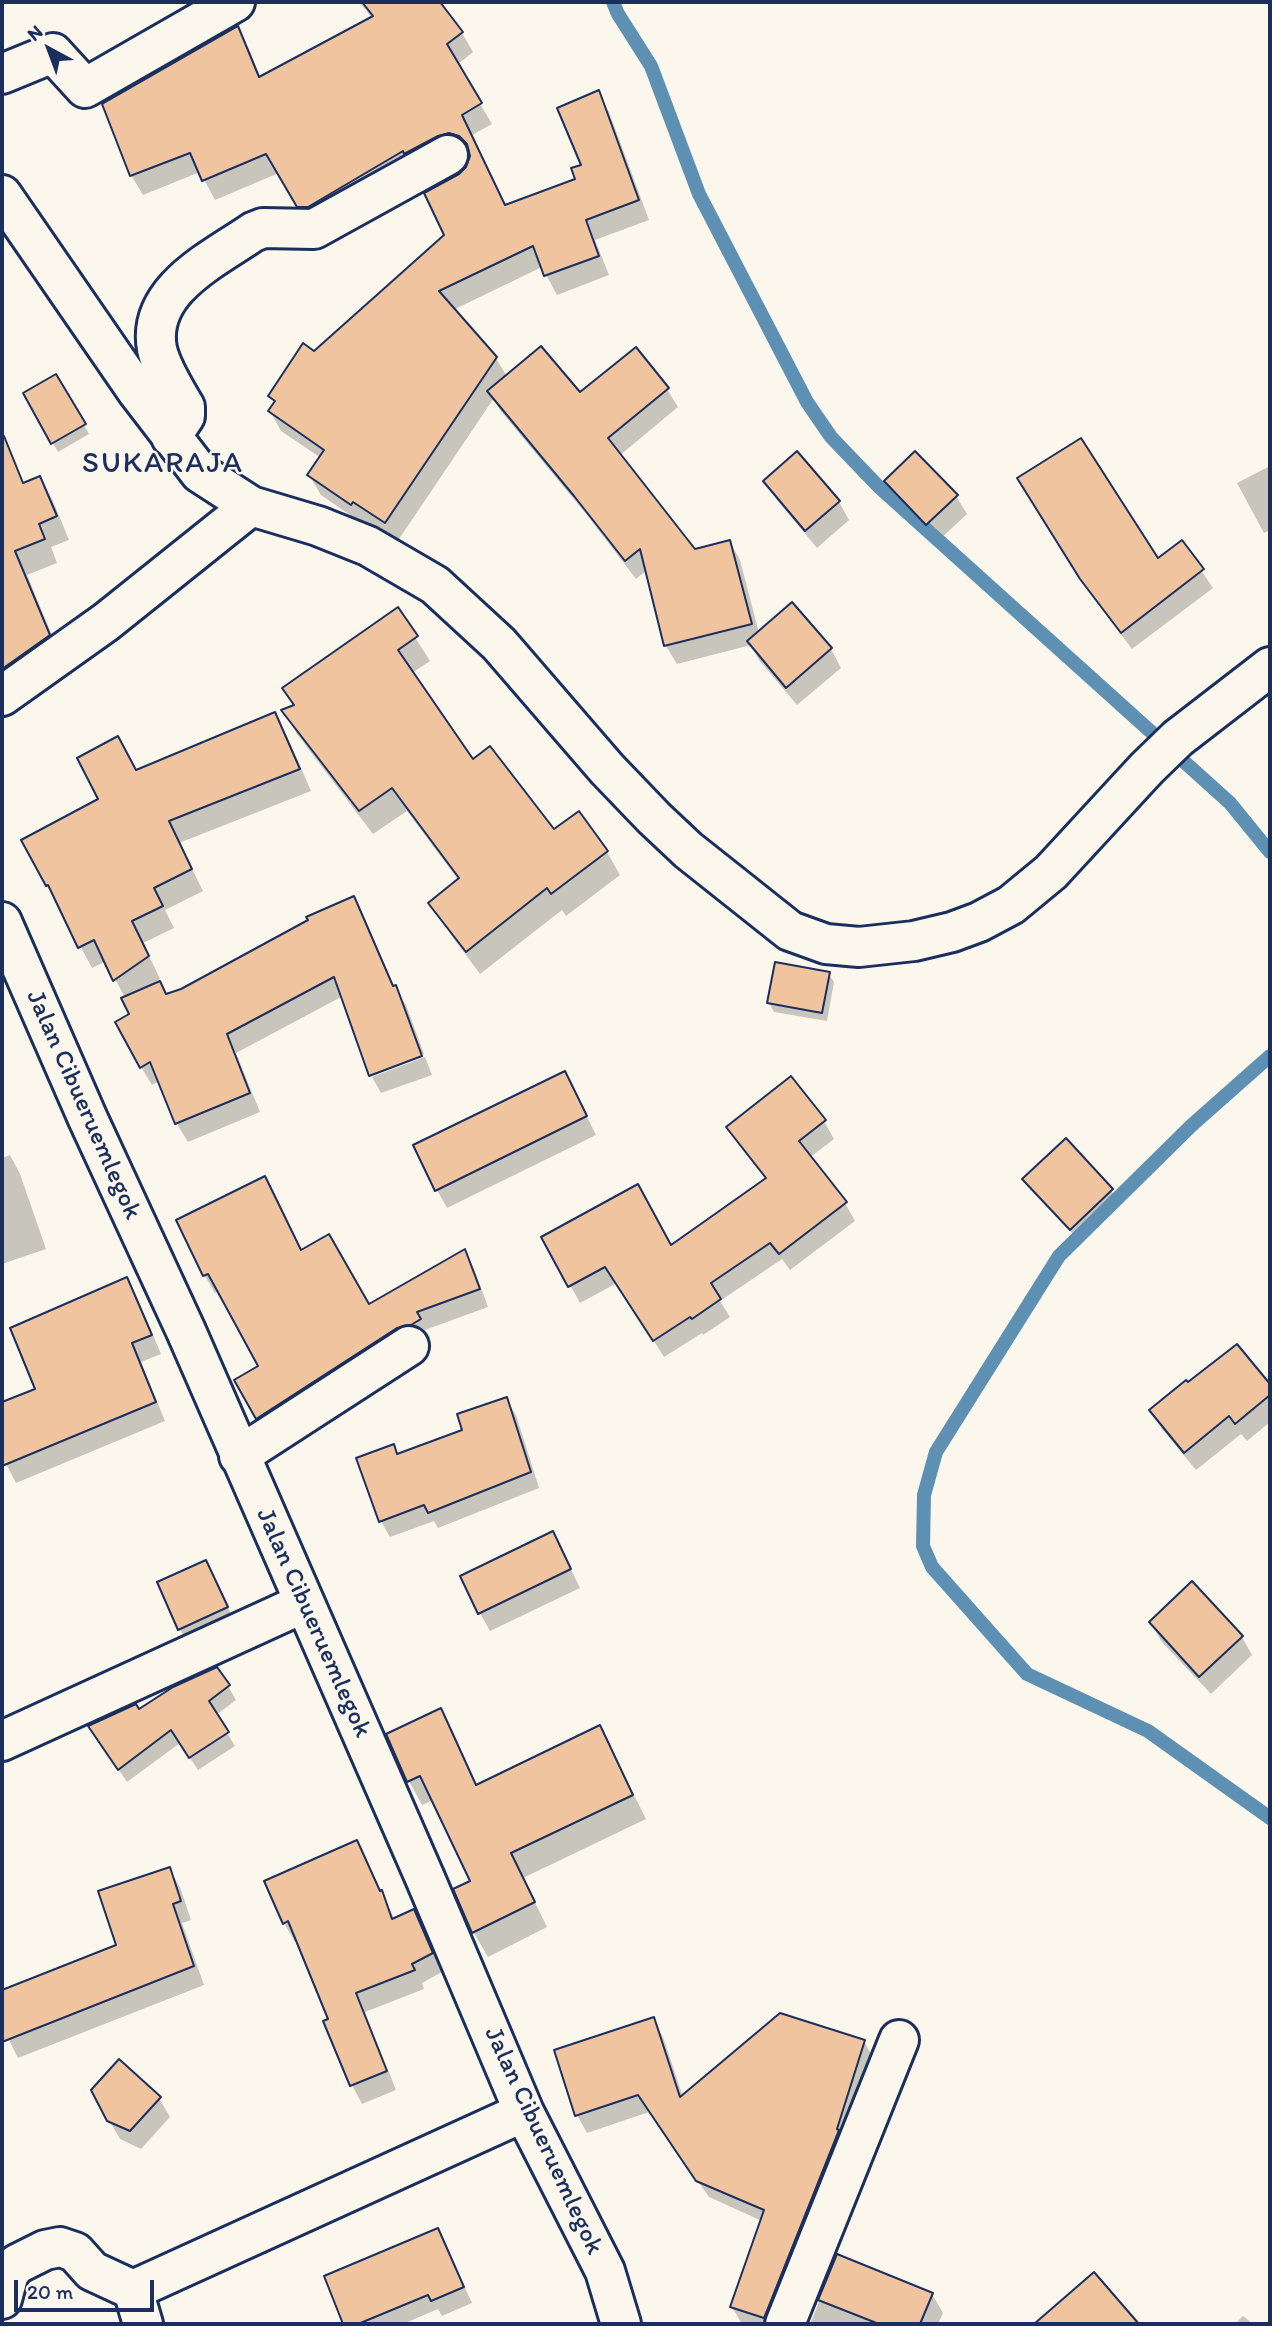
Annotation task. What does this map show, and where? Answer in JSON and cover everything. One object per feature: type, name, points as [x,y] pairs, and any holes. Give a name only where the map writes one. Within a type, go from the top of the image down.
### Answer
[{"type":"street","points":[[2,74],[53,53],[85,88],[235,2]]},
{"type":"street","points":[[171,437],[185,416],[185,407],[158,350],[155,324],[165,302],[174,291],[188,277],[253,232],[263,228],[314,229],[448,156]]},
{"type":"street","points":[[2,195],[171,437],[200,472],[251,506],[318,526],[369,546],[435,585],[499,644],[607,769],[688,850],[790,931],[826,944],[859,947],[952,932],[979,922],[1011,905],[1051,872],[1178,738],[1270,667]]},
{"type":"street","points":[[2,696],[106,622],[251,506]]},
{"type":"street","name":"Jalan Cibueruemlegok","points":[[2,922],[88,1119],[186,1331],[524,2112],[605,2271],[621,2324]]},
{"type":"street","points":[[239,1456],[409,1346]]},
{"type":"street","points":[[2,1741],[304,1603]]},
{"type":"street","points":[[785,2324],[899,2040]]},
{"type":"street","points":[[2,2299],[9,2273],[17,2264],[45,2250],[60,2247],[75,2252],[92,2272],[138,2307],[524,2112]]},
{"type":"building","points":[[362,2],[440,2],[463,32],[447,44],[482,103],[462,115],[505,205],[575,179],[571,168],[581,165],[557,108],[599,90],[639,200],[586,220],[599,256],[544,276],[533,246],[439,291],[497,357],[385,523],[353,502],[351,505],[307,475],[324,450],[268,411],[275,401],[268,396],[303,343],[314,351],[444,235],[424,193],[459,174],[466,167],[470,156],[467,144],[459,136],[449,133],[438,136],[404,154],[403,151],[308,207],[297,207],[266,154],[202,181],[190,153],[130,176],[102,104],[238,26],[259,77],[373,16]]},
{"type":"building","points":[[541,346],[580,392],[636,347],[669,388],[608,438],[695,549],[730,540],[752,624],[664,646],[640,549],[625,561],[487,391]]},
{"type":"building","points":[[56,374],[86,424],[51,444],[23,393]]},
{"type":"building","points":[[2,436],[23,483],[40,476],[57,516],[39,524],[45,539],[15,551],[50,635],[2,669]]},
{"type":"building","points":[[1081,438],[1158,558],[1182,540],[1204,569],[1121,633],[1080,579],[1017,478]]},
{"type":"building","points":[[797,451],[840,501],[805,531],[763,481]]},
{"type":"building","points":[[915,451],[958,495],[926,525],[884,481]]},
{"type":"building","points":[[792,602],[832,648],[786,688],[747,641]]},
{"type":"building","points":[[398,607],[418,636],[398,650],[473,759],[490,746],[554,829],[579,811],[608,851],[551,894],[547,888],[466,952],[428,903],[459,878],[392,788],[359,811],[281,710],[294,705],[282,688]]},
{"type":"building","points":[[275,712],[300,769],[169,821],[192,869],[154,888],[163,906],[132,921],[149,956],[113,981],[94,940],[78,948],[48,885],[46,886],[21,840],[98,799],[77,758],[118,736],[136,770]]},
{"type":"building","points":[[354,896],[393,986],[396,985],[422,1056],[369,1076],[334,977],[227,1034],[250,1093],[175,1124],[150,1062],[140,1068],[115,1022],[129,1014],[121,998],[160,981],[166,994],[181,989],[308,920],[306,917]]},
{"type":"building","points":[[775,962],[830,972],[822,1013],[767,1003]]},
{"type":"building","points":[[565,1071],[587,1116],[435,1191],[413,1145]]},
{"type":"building","points":[[791,1076],[826,1120],[799,1141],[847,1202],[779,1254],[770,1243],[711,1283],[721,1299],[653,1341],[605,1267],[568,1287],[541,1237],[638,1184],[671,1245],[766,1178],[726,1127]]},
{"type":"building","points":[[1066,1138],[1113,1189],[1070,1230],[1022,1179]]},
{"type":"building","points":[[265,1176],[301,1250],[329,1234],[369,1304],[465,1249],[480,1289],[417,1312],[421,1319],[411,1325],[397,1328],[256,1419],[234,1380],[258,1366],[208,1274],[203,1276],[176,1220]]},
{"type":"building","points":[[127,1277],[152,1335],[132,1343],[156,1402],[2,1466],[2,1402],[35,1389],[10,1328]]},
{"type":"building","points":[[1237,1344],[1270,1384],[1270,1395],[1235,1424],[1229,1416],[1184,1453],[1149,1410]]},
{"type":"building","points":[[507,1397],[531,1472],[428,1513],[424,1505],[379,1522],[356,1458],[394,1444],[397,1454],[462,1430],[457,1414]]},
{"type":"building","points":[[553,1531],[571,1569],[478,1614],[460,1576]]},
{"type":"building","points":[[206,1560],[228,1607],[178,1630],[157,1582]]},
{"type":"building","points":[[1192,1581],[1243,1636],[1199,1677],[1149,1622]]},
{"type":"building","points":[[217,1667],[230,1685],[209,1701],[229,1732],[189,1758],[171,1730],[118,1770],[88,1726],[136,1704],[139,1709],[173,1687]]},
{"type":"building","points":[[441,1708],[476,1785],[600,1725],[633,1795],[511,1853],[535,1902],[472,1933],[453,1889],[470,1881],[420,1776],[407,1782],[386,1734]]},
{"type":"building","points":[[357,1840],[380,1891],[382,1890],[392,1919],[414,1909],[433,1953],[412,1964],[415,1970],[356,1993],[387,2071],[350,2086],[323,2021],[328,2019],[288,1921],[283,1924],[264,1881]]},
{"type":"building","points":[[170,1867],[181,1901],[173,1904],[194,1966],[2,2042],[2,1990],[116,1945],[98,1891]]},
{"type":"building","points":[[780,2013],[865,2040],[837,2129],[839,2130],[764,2318],[730,2307],[764,2210],[696,2181],[638,2095],[575,2116],[554,2050],[654,2017],[680,2097]]},
{"type":"building","points":[[119,2059],[161,2097],[130,2131],[107,2121],[91,2090]]},
{"type":"building","points":[[438,2228],[464,2287],[431,2301],[428,2295],[358,2324],[343,2324],[324,2276]]},
{"type":"building","points":[[837,2254],[933,2293],[920,2324],[879,2324],[818,2300]]},
{"type":"building","points":[[1094,2272],[1139,2324],[1034,2324]]},
{"type":"waterway","points":[[613,2],[651,66],[699,194],[807,402],[831,437],[878,486],[1230,803],[1270,852]]},
{"type":"waterway","points":[[1270,1056],[1192,1125],[1059,1256],[936,1452],[924,1495],[923,1546],[932,1567],[1027,1674],[1148,1731],[1270,1818]]},
{"type":"district","name":"SUKARAJA","points":[[163,464]]}]
